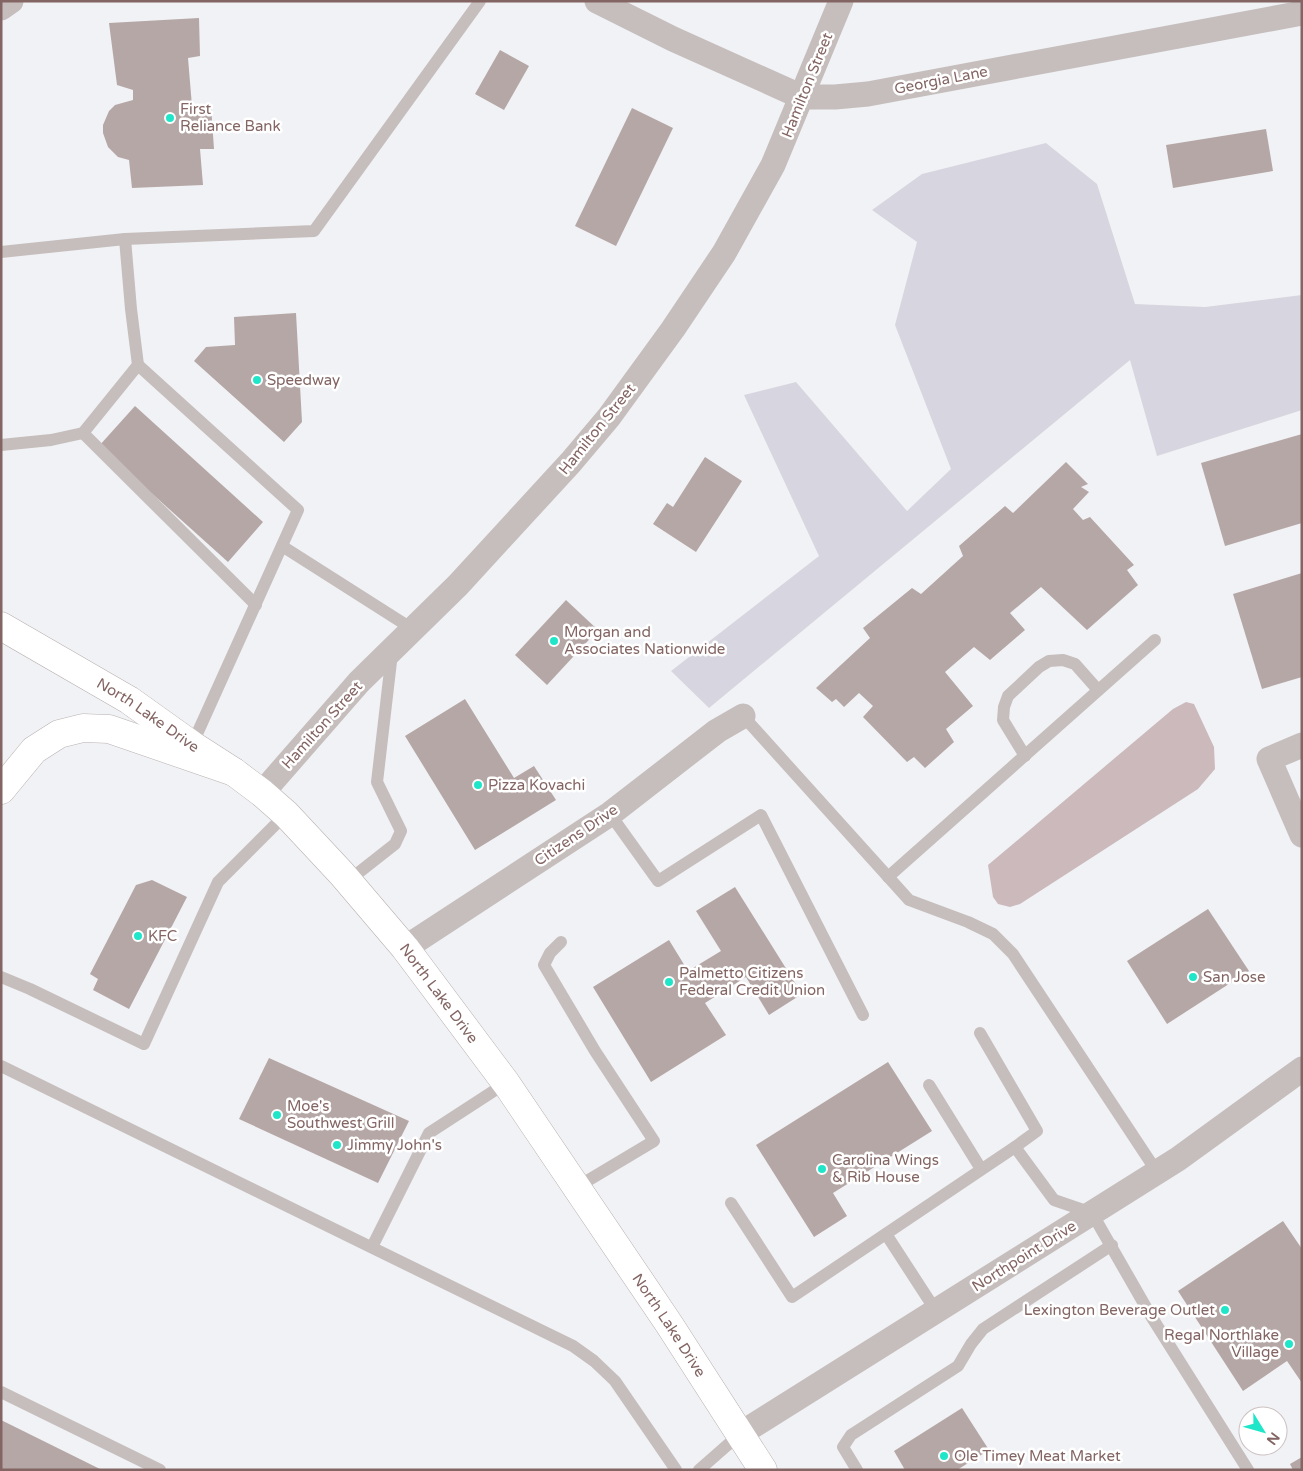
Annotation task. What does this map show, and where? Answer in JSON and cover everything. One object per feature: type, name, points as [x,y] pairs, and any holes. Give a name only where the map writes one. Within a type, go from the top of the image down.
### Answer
[{"type":"main road","name":"North Lake Drive","points":[[1,626],[129,700],[234,772],[286,814],[348,881],[405,948],[506,1083],[577,1187],[763,1470]]},
{"type":"main road","points":[[1,790],[34,750],[59,734],[83,728],[109,729],[234,772]]},
{"type":"street","points":[[1,8],[10,1]]},
{"type":"street","name":"Georgia Lane","points":[[597,1],[673,39],[802,97],[868,94],[1302,13]]},
{"type":"street","name":"Hamilton Street","points":[[262,793],[359,682],[458,585],[571,462],[615,409],[673,329],[724,253],[773,165],[841,1]]},
{"type":"street","name":"Citizens Drive","points":[[405,948],[610,814],[717,731],[743,716]]},
{"type":"street","points":[[1302,745],[1269,759],[1302,835]]},
{"type":"street","name":"Northpoint Drive","points":[[740,1434],[1178,1159],[1302,1069]]},
{"type":"lane","points":[[1,252],[125,239],[314,231],[480,1]]},
{"type":"lane","points":[[125,239],[138,365],[298,510],[192,745]]},
{"type":"lane","points":[[1,445],[51,440],[83,434],[138,365]]},
{"type":"lane","points":[[83,434],[256,605]]},
{"type":"lane","points":[[282,546],[414,630]]},
{"type":"lane","points":[[888,877],[1155,640]]},
{"type":"lane","points":[[348,881],[395,844],[401,831],[377,782],[393,650]]},
{"type":"lane","points":[[1024,756],[1003,720],[1004,707],[1008,696],[1039,667],[1049,662],[1063,660],[1075,664],[1098,690]]},
{"type":"lane","points":[[743,716],[909,900],[968,922],[993,934],[1013,954],[1157,1172]]},
{"type":"lane","points":[[1,977],[144,1044],[218,882],[286,814]]},
{"type":"lane","points":[[610,814],[658,881],[760,815],[863,1015]]},
{"type":"lane","points":[[561,942],[550,953],[544,965],[654,1141],[577,1187]]},
{"type":"lane","points":[[731,1203],[792,1297],[1015,1147],[1037,1131],[980,1033]]},
{"type":"lane","points":[[1,1066],[573,1346],[594,1361],[614,1381],[676,1470]]},
{"type":"lane","points":[[372,1247],[430,1133],[506,1083]]},
{"type":"lane","points":[[929,1085],[981,1169]]},
{"type":"lane","points":[[1015,1147],[1054,1200],[1092,1213],[1151,1316],[1248,1470]]},
{"type":"lane","points":[[886,1234],[936,1311]]},
{"type":"lane","points":[[857,1470],[843,1448],[851,1435],[958,1366],[971,1344],[983,1329],[1112,1245]]},
{"type":"lane","points":[[1,1392],[160,1470]]},
{"type":"lane","points":[[699,1470],[740,1434]]},
{"type":"shaded area","points":[[1046,143],[1097,184],[1135,304],[1205,307],[1302,295],[1302,410],[1157,456],[1130,360],[709,708],[671,671],[819,556],[744,395],[796,382],[907,511],[951,469],[895,325],[917,242],[872,210],[922,174]]},
{"type":"shaded area","points":[[1186,702],[1194,704],[1214,747],[1215,769],[1198,789],[1020,904],[1010,907],[998,904],[993,897],[988,865],[1173,709]]},
{"type":"building","points":[[199,18],[200,56],[188,58],[192,106],[211,106],[214,149],[200,149],[203,185],[132,188],[129,160],[118,157],[108,147],[103,133],[103,125],[109,111],[115,105],[133,100],[133,90],[117,85],[109,23]]},
{"type":"building","points":[[500,50],[529,66],[504,110],[475,94]]},
{"type":"building","points":[[632,108],[673,128],[616,246],[575,226]]},
{"type":"building","points":[[1266,129],[1273,171],[1173,188],[1166,145]]},
{"type":"building","points":[[296,313],[302,422],[284,442],[194,361],[206,347],[235,345],[234,317]]},
{"type":"building","points":[[135,406],[263,522],[228,562],[99,446]]},
{"type":"building","points":[[1302,434],[1302,523],[1225,546],[1201,463]]},
{"type":"building","points":[[705,457],[742,481],[696,552],[653,524],[667,503],[673,507]]},
{"type":"building","points":[[1066,462],[1088,484],[1081,487],[1089,492],[1073,509],[1083,520],[1090,517],[1134,565],[1127,570],[1138,585],[1087,630],[1041,587],[1010,613],[1025,630],[990,660],[974,647],[945,672],[973,706],[946,729],[954,742],[925,768],[914,757],[907,762],[863,717],[873,706],[859,693],[844,707],[836,699],[832,702],[816,688],[870,638],[863,628],[912,588],[921,594],[963,556],[959,546],[1005,506],[1013,513]]},
{"type":"building","points":[[1302,573],[1302,677],[1262,689],[1233,594]]},
{"type":"building","points":[[566,600],[598,630],[547,685],[515,655]]},
{"type":"building","points":[[465,699],[514,778],[534,766],[556,800],[475,850],[405,736]]},
{"type":"building","name":"KFC","points":[[152,880],[187,897],[129,1009],[93,990],[98,979],[90,974],[136,885]]},
{"type":"building","name":"Palmetto Citizens Federal Credit Union","points":[[735,887],[802,994],[769,1015],[746,977],[705,1003],[726,1035],[651,1082],[593,987],[669,940],[688,971],[721,951],[696,911]]},
{"type":"building","points":[[1208,909],[1249,971],[1167,1024],[1127,961]]},
{"type":"building","points":[[269,1058],[409,1121],[378,1183],[239,1119]]},
{"type":"building","name":"Carolina Wings & Rib House","points":[[888,1062],[932,1131],[833,1193],[847,1216],[814,1237],[756,1145]]},
{"type":"building","points":[[1283,1221],[1302,1249],[1302,1383],[1287,1361],[1243,1391],[1178,1291]]},
{"type":"building","points":[[962,1408],[989,1450],[957,1470],[905,1470],[894,1451]]},
{"type":"building","points":[[1,1420],[102,1470],[1,1470]]},
{"type":"building","points":[[1302,1457],[1302,1470],[1293,1470],[1290,1464]]},
{"type":"place","name":"First Reliance Bank","points":[[170,118]]},
{"type":"place","name":"Speedway","points":[[257,380]]},
{"type":"place","name":"Morgan and Associates Nationwide","points":[[554,641]]},
{"type":"place","name":"Pizza Kovachi","points":[[478,785]]},
{"type":"place","name":"KFC","points":[[138,936]]},
{"type":"place","name":"San Jose","points":[[1193,977]]},
{"type":"place","name":"Palmetto Citizens Federal Credit Union","points":[[669,982]]},
{"type":"place","name":"Moe's Southwest Grill","points":[[277,1115]]},
{"type":"place","name":"Jimmy John's","points":[[337,1145]]},
{"type":"place","name":"Carolina Wings & Rib House","points":[[822,1169]]},
{"type":"place","name":"Lexington Beverage Outlet","points":[[1225,1310]]},
{"type":"place","name":"Regal Northlake Village","points":[[1289,1344]]},
{"type":"place","name":"Ole Timey Meat Market","points":[[944,1456]]}]
